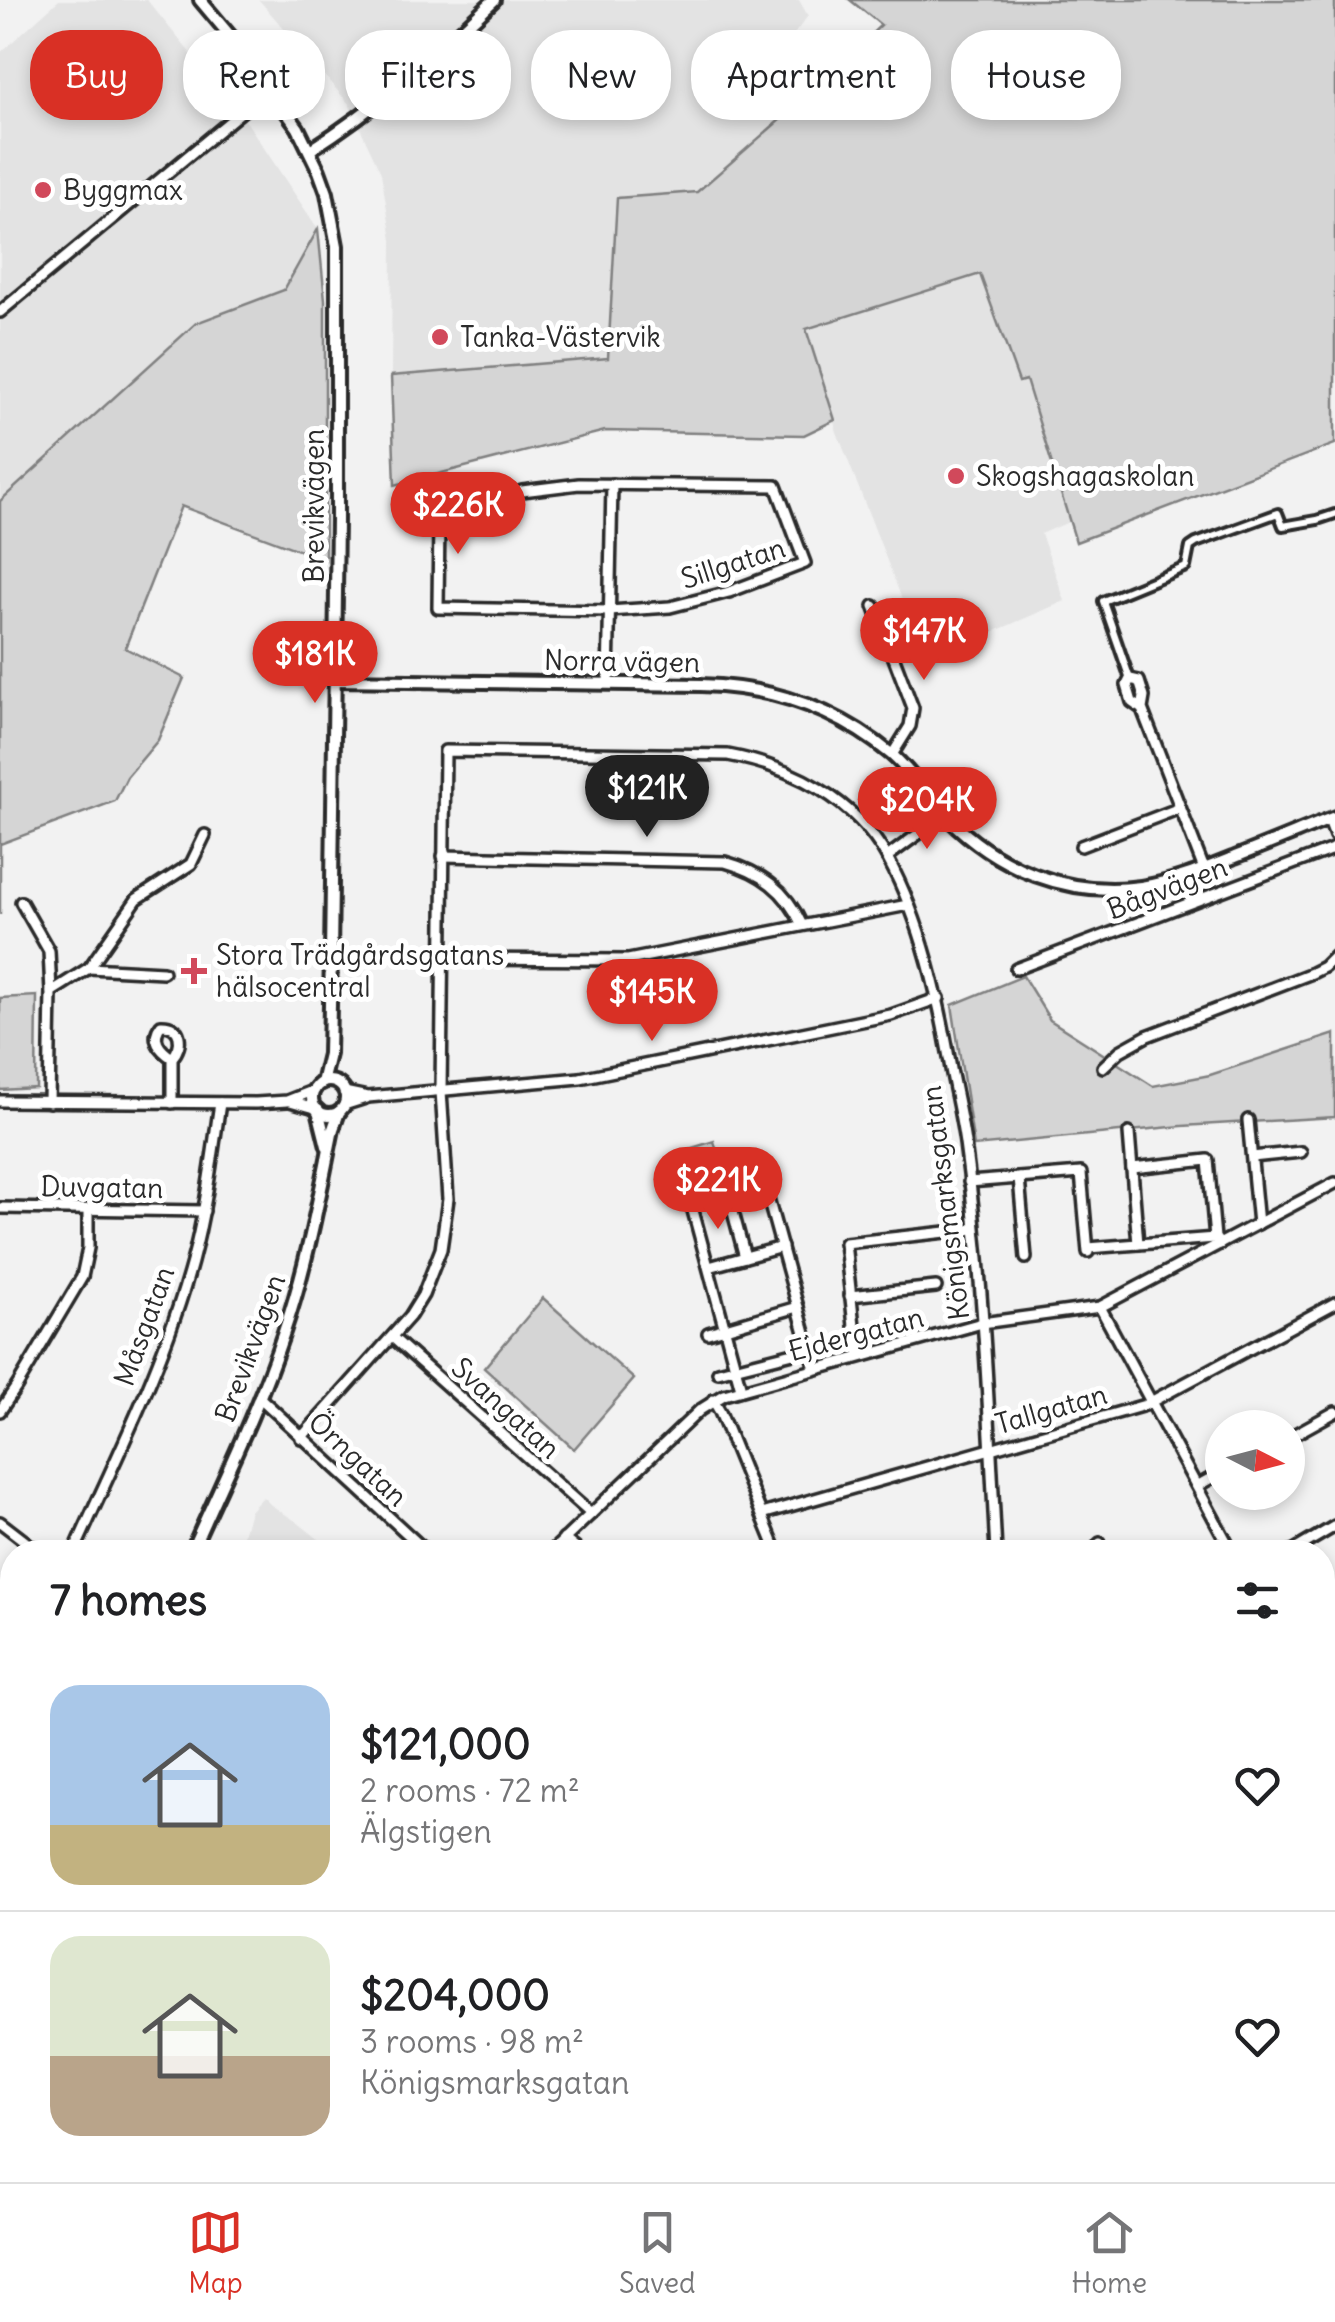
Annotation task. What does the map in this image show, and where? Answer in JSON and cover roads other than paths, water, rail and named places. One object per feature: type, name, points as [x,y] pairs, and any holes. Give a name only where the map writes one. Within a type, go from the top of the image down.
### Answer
[{"type":"street","name":"Brevikvägen","points":[[200,0],[224,30]]},
{"type":"street","points":[[310,150],[393,92],[494,0]]},
{"type":"street","points":[[0,312],[231,120]]},
{"type":"street","name":"Brevikvägen","points":[[292,120],[320,171],[330,205],[338,264],[329,1054],[318,1087]]},
{"type":"street","points":[[608,683],[612,484],[522,492],[439,519],[438,608],[609,611]]},
{"type":"street","name":"Sillgatan","points":[[609,611],[700,601],[805,563],[776,486],[612,484]]},
{"type":"street","points":[[1204,869],[1142,709],[1144,697],[1138,681],[1130,679],[1103,601],[1186,566],[1190,547],[1196,543],[1278,513],[1283,526],[1335,514]]},
{"type":"street","points":[[874,606],[913,708],[910,726],[892,755]]},
{"type":"street","name":"Norra vägen","points":[[336,680],[726,686],[780,695],[832,714],[892,755],[944,815],[984,850],[1051,881],[1074,886],[1120,889],[1163,882],[1332,818]]},
{"type":"street","name":"Königsmarksgatan","points":[[443,856],[445,751],[728,755],[760,761],[830,795],[868,831],[887,857],[908,905],[938,998],[966,1150],[995,1540]]},
{"type":"street","points":[[1081,846],[1180,808]]},
{"type":"street","points":[[887,857],[944,815]]},
{"type":"street","points":[[1332,818],[1335,836]]},
{"type":"street","points":[[51,992],[89,968],[137,899],[191,864],[205,835]]},
{"type":"street","name":"Bågvägen","points":[[1016,969],[1335,848]]},
{"type":"street","points":[[301,1438],[410,1316],[434,1271],[444,1238],[448,1200],[441,1091],[443,856],[725,862],[773,884],[794,907],[802,925]]},
{"type":"street","points":[[21,902],[49,951],[49,1102]]},
{"type":"street","points":[[442,958],[628,960],[908,905]]},
{"type":"street","points":[[1103,1068],[1147,1036],[1312,973],[1335,956]]},
{"type":"street","points":[[89,968],[163,972]]},
{"type":"street","points":[[0,1101],[288,1101],[328,1115],[368,1096],[580,1078],[891,1015],[938,998]]},
{"type":"street","name":"Brevikvägen","points":[[329,1054],[342,1088]]},
{"type":"street","points":[[172,1058],[172,1103]]},
{"type":"street","points":[[288,1101],[330,1082],[368,1096]]},
{"type":"street","points":[[317,1109],[313,1102],[318,1087]]},
{"type":"street","points":[[341,1108],[342,1088]]},
{"type":"street","name":"Måsgatan","points":[[79,1540],[148,1384],[191,1264],[204,1212],[220,1104]]},
{"type":"street","name":"Brevikvägen","points":[[196,1540],[283,1335],[315,1223],[341,1108]]},
{"type":"street","name":"Brevikvägen","points":[[317,1109],[328,1152]]},
{"type":"street","points":[[1248,1120],[1258,1224]]},
{"type":"street","points":[[1129,1133],[1138,1244]]},
{"type":"street","points":[[1252,1156],[1301,1152]]},
{"type":"street","points":[[1132,1168],[1208,1160],[1217,1241]]},
{"type":"street","name":"Ejdergatan","points":[[969,1182],[1082,1173],[1088,1250],[1217,1241]]},
{"type":"street","points":[[1019,1178],[1026,1258]]},
{"type":"street","name":"Ejdergatan","points":[[564,1539],[713,1400],[982,1324],[1100,1307],[1217,1241],[1335,1184]]},
{"type":"street","points":[[765,1187],[815,1369]]},
{"type":"street","points":[[729,1197],[745,1257]]},
{"type":"street","points":[[692,1207],[741,1389]]},
{"type":"street","name":"Duvgatan","points":[[0,1208],[204,1212]]},
{"type":"street","points":[[0,1411],[82,1277],[88,1248],[88,1210]]},
{"type":"street","points":[[860,1356],[845,1243],[974,1229]]},
{"type":"street","points":[[708,1267],[782,1247]]},
{"type":"street","points":[[850,1296],[936,1287]]},
{"type":"street","name":"Tallgatan","points":[[762,1514],[1151,1402],[1335,1303]]},
{"type":"street","points":[[708,1333],[798,1307]]},
{"type":"street","points":[[1100,1307],[1226,1540]]},
{"type":"street","name":"Svangatan","points":[[392,1336],[590,1514]]},
{"type":"street","points":[[718,1372],[810,1348]]},
{"type":"street","name":"Örngatan","points":[[259,1397],[415,1540]]},
{"type":"street","points":[[713,1400],[772,1540]]},
{"type":"street","points":[[1305,1429],[1335,1412]]},
{"type":"street","points":[[1197,1486],[1205,1482]]},
{"type":"street","points":[[0,1522],[23,1540]]},
{"type":"street","points":[[1311,1540],[1335,1526]]},
{"type":"place","name":"Byggmax","points":[[43,190]]},
{"type":"place","name":"Tanka-Västervik","points":[[440,337]]},
{"type":"place","name":"Skogshagaskolan","points":[[956,476]]},
{"type":"place","name":"Stora Trädgårdsgatans hälsocentral","points":[[194,971]]}]
